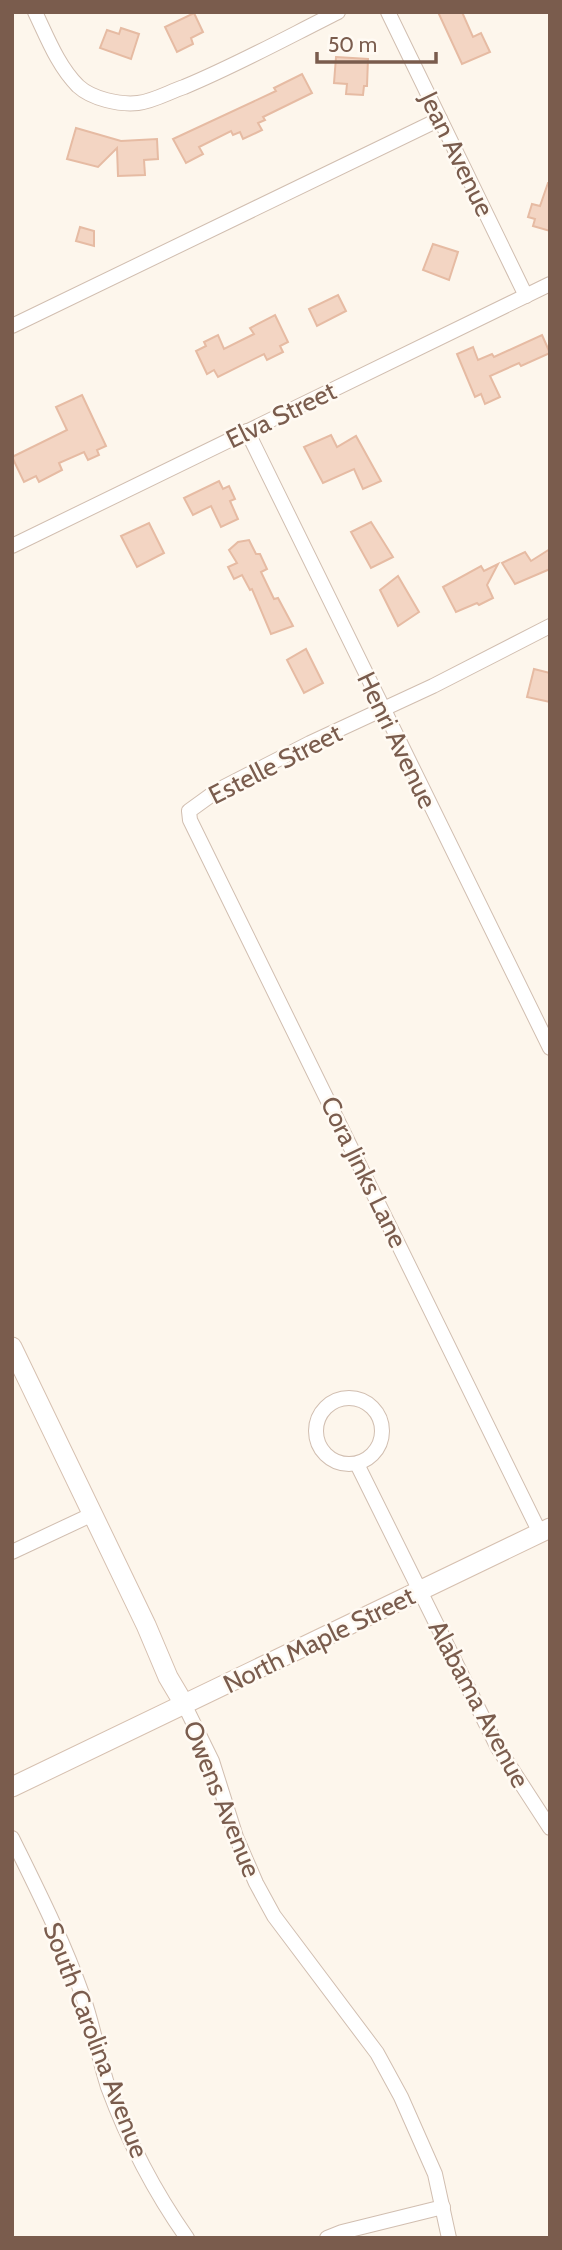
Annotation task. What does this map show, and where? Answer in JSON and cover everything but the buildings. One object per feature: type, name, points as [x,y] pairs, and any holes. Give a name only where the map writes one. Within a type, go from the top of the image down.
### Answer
[{"type":"street","points":[[35,12],[55,53],[78,86],[100,98],[122,103],[139,103],[206,78],[274,47],[338,12]]},
{"type":"street","name":"Jean Avenue","points":[[388,12],[526,296]]},
{"type":"street","points":[[12,326],[440,119]]},
{"type":"street","name":"Elva Street","points":[[12,545],[550,284]]},
{"type":"street","name":"Henri Avenue","points":[[247,431],[550,1048]]},
{"type":"street","name":"Estelle Street","points":[[189,811],[219,790],[550,626]]},
{"type":"street","name":"Cora Jinks Lane","points":[[189,811],[190,820],[439,1324],[545,1530]]},
{"type":"street","name":"Owens Avenue","points":[[12,1347],[146,1625],[168,1677],[212,1761],[236,1837],[256,1883],[286,1935],[346,2011],[383,2064],[401,2097],[435,2174],[449,2238]]},
{"type":"street","points":[[343,1398],[355,1398],[374,1409],[383,1430],[376,1452],[367,1460],[356,1464],[346,1464],[327,1456],[317,1438],[319,1417],[333,1402],[343,1398]]},
{"type":"street","name":"Alabama Avenue","points":[[356,1464],[498,1748],[550,1828]]},
{"type":"street","points":[[12,1552],[93,1514]]},
{"type":"street","name":"North Maple Street","points":[[12,1787],[545,1530]]},
{"type":"street","name":"South Carolina Avenue","points":[[12,1838],[68,1956],[84,1998],[107,2084],[127,2134],[162,2202],[187,2238]]},
{"type":"street","points":[[327,2238],[443,2207]]}]
